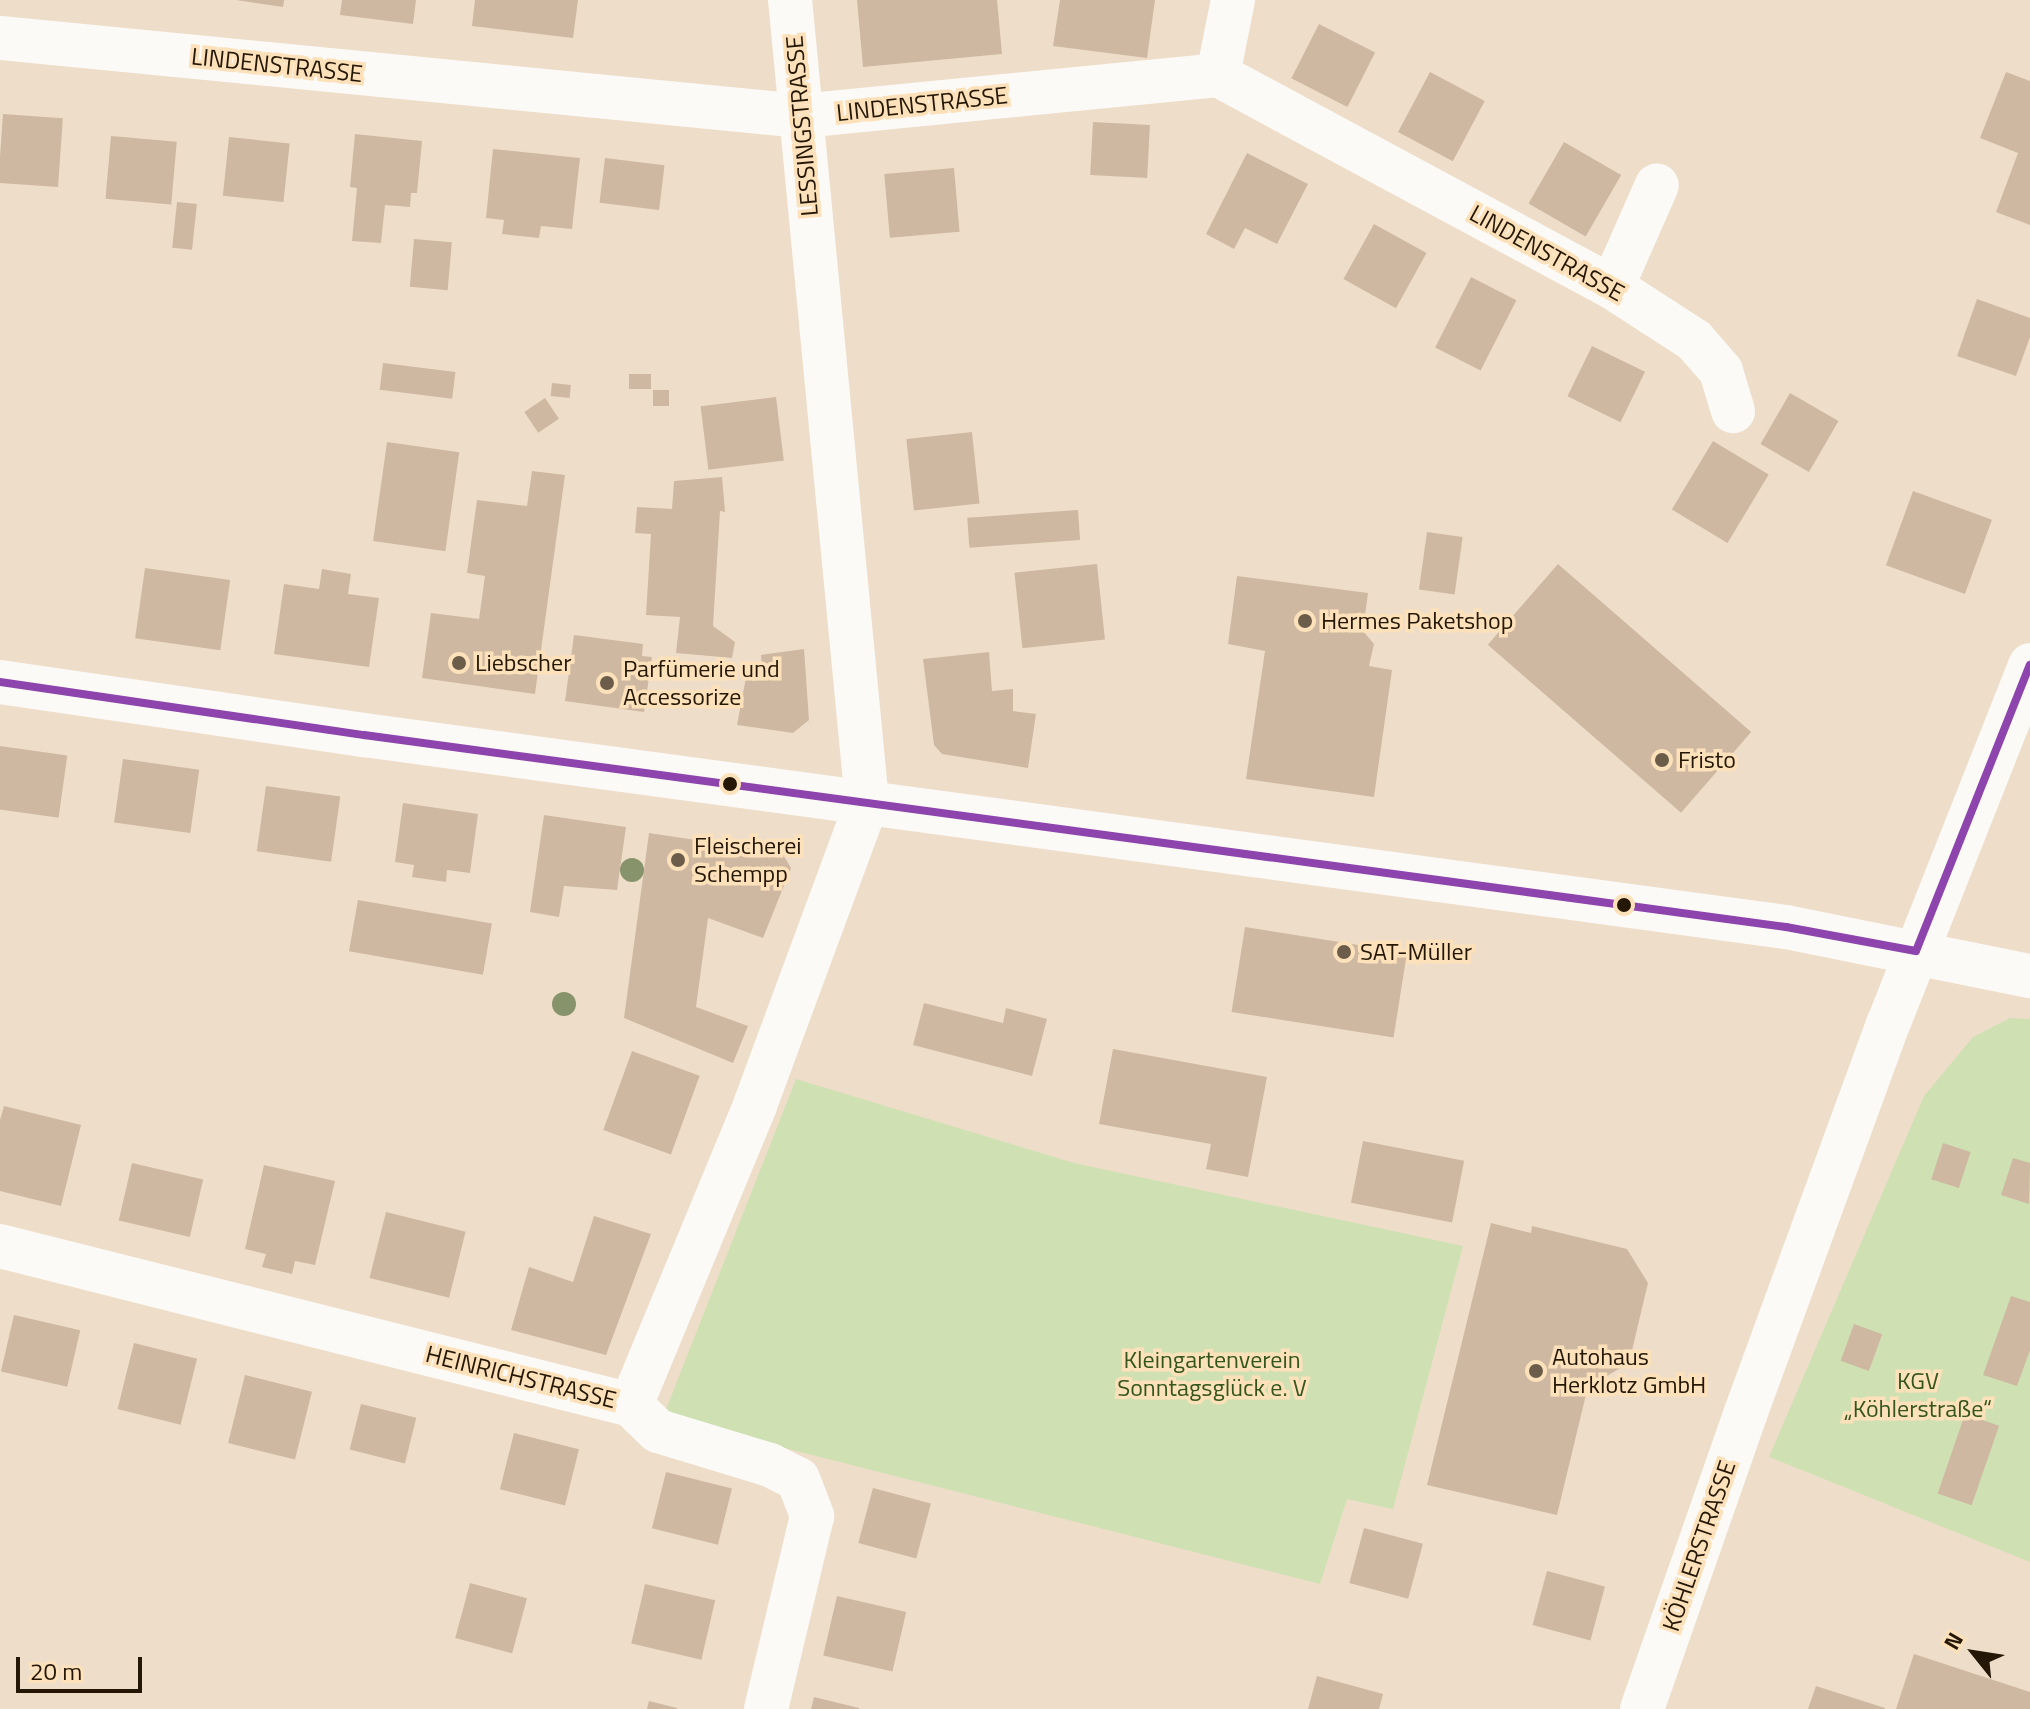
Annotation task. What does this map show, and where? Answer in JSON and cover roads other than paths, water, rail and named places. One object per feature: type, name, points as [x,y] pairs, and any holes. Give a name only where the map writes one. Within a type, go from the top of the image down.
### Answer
[{"type":"street","name":"LESSINGSTRASSE","points":[[631,1405],[755,1105],[867,802],[790,0]]},
{"type":"street","points":[[1218,75],[1233,0]]},
{"type":"street","name":"LINDENSTRASSE","points":[[0,38],[801,116],[1218,75],[1612,287],[1694,340],[1721,371],[1733,411]]},
{"type":"street","points":[[1612,287],[1657,185]]},
{"type":"street","name":"KÖHLERSTRASSE","points":[[1642,1709],[1746,1412],[1916,951],[2030,665]]},
{"type":"street","points":[[0,682],[364,735],[1786,927],[2030,976]]},
{"type":"street","name":"HEINRICHSTRASSE","points":[[0,1246],[631,1405],[658,1431],[770,1465],[798,1479],[812,1516],[766,1709]]},
{"type":"place","name":"Hermes Paketshop","points":[[1305,621]]},
{"type":"place","name":"Liebscher","points":[[459,663]]},
{"type":"place","name":"Parfümerie und Accessorize","points":[[607,683]]},
{"type":"place","name":"Fristo","points":[[1662,760]]},
{"type":"place","name":"Fleischerei Schempp","points":[[678,860]]},
{"type":"place","name":"SAT-Müller","points":[[1344,952]]},
{"type":"place","name":"Autohaus Herklotz GmbH","points":[[1536,1371]]},
{"type":"park label","name":"Kleingartenverein Sonntagsglück e. V","points":[[1212,1374]]},
{"type":"park label","name":"KGV „Köhlerstraße“","points":[[1918,1395]]}]
